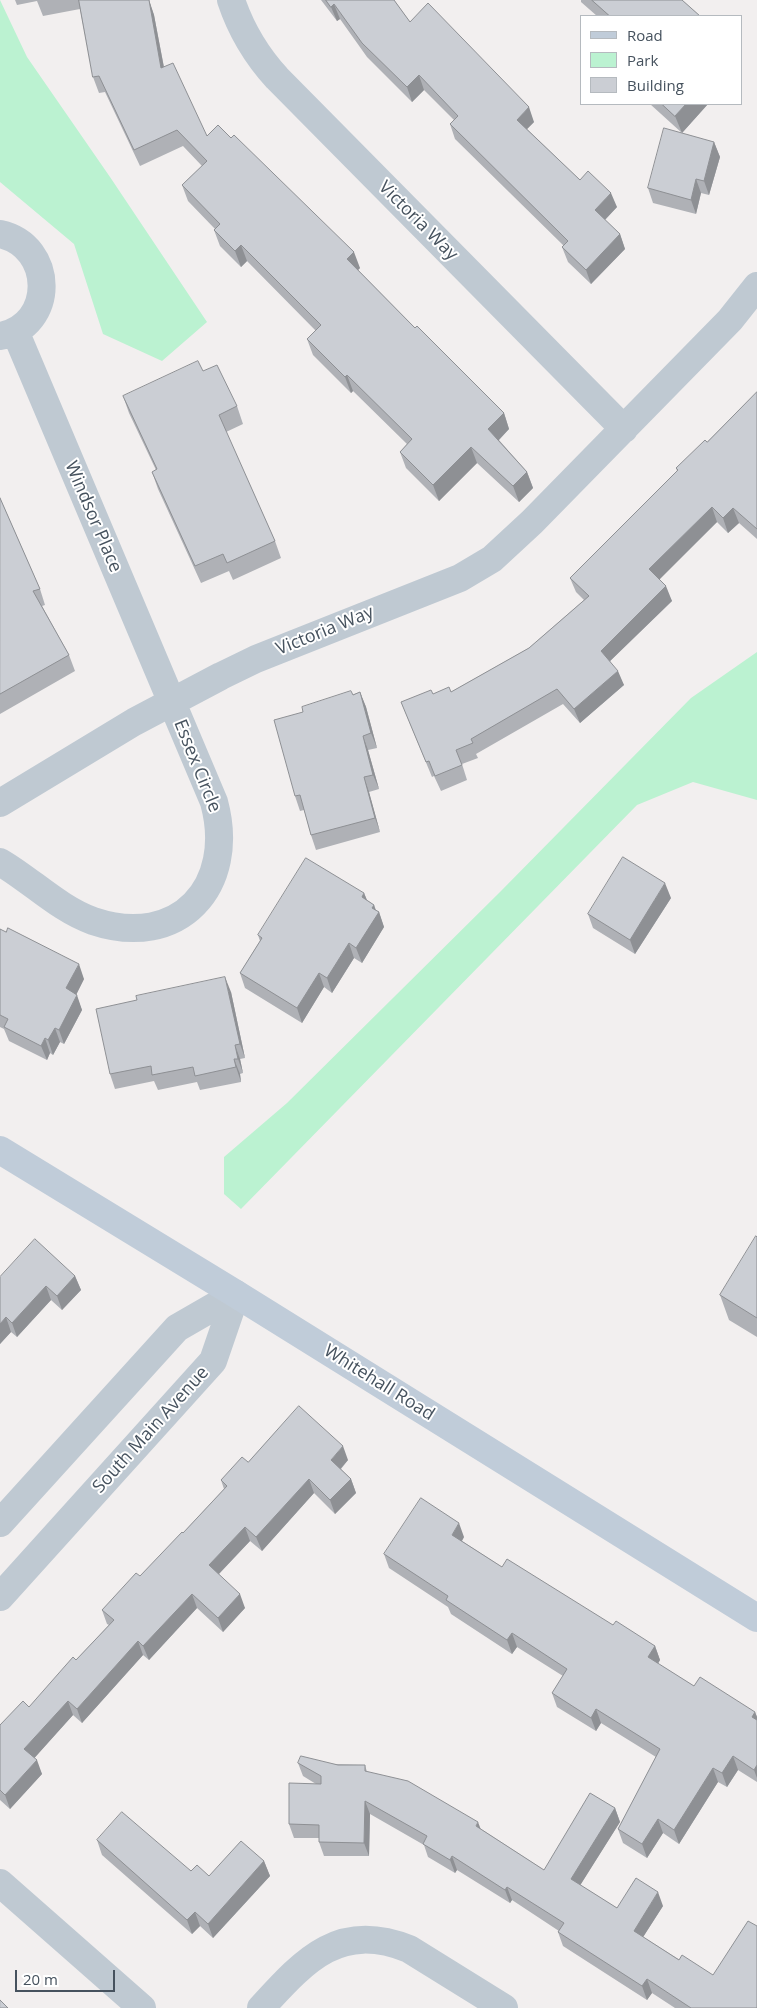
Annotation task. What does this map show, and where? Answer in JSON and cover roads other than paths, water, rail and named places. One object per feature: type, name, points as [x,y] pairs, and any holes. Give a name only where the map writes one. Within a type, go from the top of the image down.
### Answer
[{"type":"street","name":"Victoria Way","points":[[231,0],[246,35],[265,65],[276,78],[624,429]]},
{"type":"street","name":"Windsor Place","points":[[0,234],[15,239],[31,252],[42,280],[42,291],[36,310],[23,326],[7,334],[171,703]]},
{"type":"street","name":"Victoria Way","points":[[0,803],[134,722],[221,676],[256,659],[445,584],[478,569],[507,547],[624,429],[730,320],[757,286]]},
{"type":"street","name":"Essex Circle","points":[[0,862],[64,906],[91,920],[120,928],[150,928],[164,924],[192,905],[208,886],[214,873],[218,858],[220,829],[214,802],[171,703]]},
{"type":"street","name":"Whitehall Road","points":[[0,1150],[236,1294],[757,1618]]},
{"type":"street","points":[[0,1523],[177,1328],[236,1294]]},
{"type":"street","name":"South Main Avenue","points":[[0,1597],[214,1361],[236,1294]]},
{"type":"street","points":[[0,1883],[142,2008]]},
{"type":"street","points":[[262,2008],[294,1973],[315,1955],[341,1944],[368,1940],[396,1944],[415,1952],[504,2008]]}]
